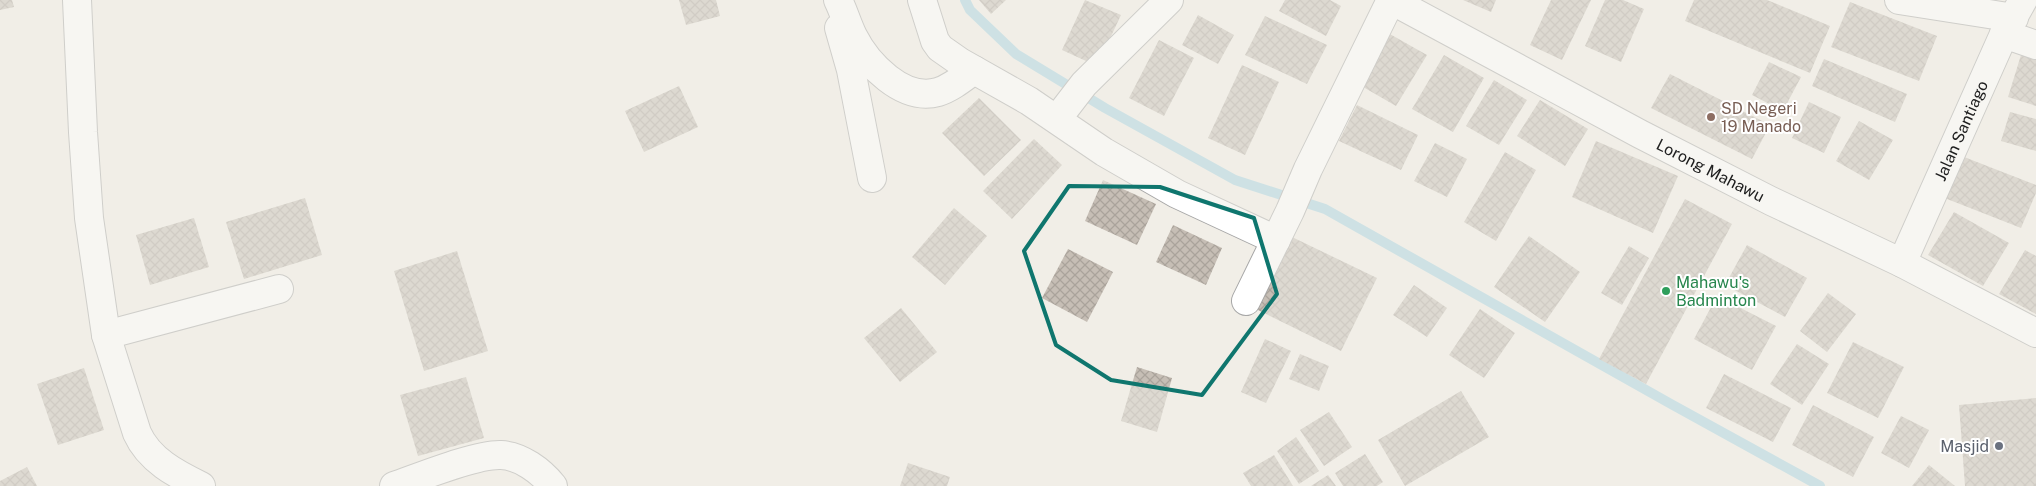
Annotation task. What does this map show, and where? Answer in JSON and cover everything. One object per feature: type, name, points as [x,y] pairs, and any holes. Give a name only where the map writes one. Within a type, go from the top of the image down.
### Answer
[{"type":"street","points":[[77,0],[89,218],[106,335],[137,433],[143,445],[154,458],[201,486]]},
{"type":"street","points":[[832,0],[851,70],[872,178]]},
{"type":"street","points":[[838,0],[846,23],[860,47],[879,70],[896,85],[919,93],[929,94],[947,88],[974,70]]},
{"type":"street","points":[[922,0],[932,36],[940,48],[974,70],[1059,117],[1104,152],[1178,194],[1276,240]]},
{"type":"street","points":[[1059,117],[1084,84],[1169,0]]},
{"type":"street","points":[[1246,302],[1390,0]]},
{"type":"street","name":"Lorong Mahawu","points":[[1390,0],[1640,134],[1770,201],[1902,263],[2036,333]]},
{"type":"street","points":[[1899,0],[2014,17],[2036,45]]},
{"type":"street","name":"Jalan Santiago","points":[[1902,263],[2014,17]]},
{"type":"street","points":[[106,335],[279,289]]},
{"type":"street","points":[[394,486],[467,462],[500,455],[521,460],[535,468],[553,486]]},
{"type":"highlighted area","points":[[1069,186],[1160,187],[1254,218],[1277,294],[1202,395],[1111,380],[1056,345],[1024,251]]},
{"type":"building","points":[[0,0],[12,0],[14,7],[0,10]]},
{"type":"building","points":[[679,0],[716,0],[720,16],[686,25]]},
{"type":"building","points":[[979,0],[1006,0],[991,14]]},
{"type":"building","points":[[1085,0],[1121,15],[1097,66],[1062,50]]},
{"type":"building","points":[[1285,0],[1330,0],[1341,6],[1326,36],[1279,11]]},
{"type":"building","points":[[1463,0],[1496,0],[1491,12]]},
{"type":"building","points":[[1551,0],[1591,0],[1562,60],[1530,45]]},
{"type":"building","points":[[1605,0],[1623,0],[1644,9],[1621,62],[1585,46]]},
{"type":"building","points":[[1694,0],[1767,0],[1830,26],[1810,73],[1685,21]]},
{"type":"building","points":[[1850,2],[1937,36],[1919,81],[1831,47]]},
{"type":"building","points":[[1198,15],[1234,35],[1218,64],[1182,45]]},
{"type":"building","points":[[1265,16],[1327,45],[1307,84],[1245,55]]},
{"type":"building","points":[[1388,33],[1427,55],[1396,106],[1358,84]]},
{"type":"building","points":[[1159,40],[1194,58],[1164,116],[1129,98]]},
{"type":"building","points":[[1444,55],[1484,78],[1453,132],[1412,109]]},
{"type":"building","points":[[2021,55],[2036,60],[2036,106],[2008,97]]},
{"type":"building","points":[[1824,59],[1907,94],[1895,122],[1812,86]]},
{"type":"building","points":[[1769,62],[1801,77],[1783,111],[1752,95]]},
{"type":"building","points":[[1242,65],[1279,82],[1245,155],[1208,138]]},
{"type":"building","name":"SD Negeri 19 Manado","points":[[1670,74],[1770,125],[1752,159],[1651,108]]},
{"type":"building","points":[[1494,80],[1527,100],[1499,145],[1466,126]]},
{"type":"building","points":[[679,86],[698,127],[644,152],[625,111]]},
{"type":"building","points":[[979,98],[1021,140],[984,176],[942,133]]},
{"type":"building","points":[[1540,100],[1588,129],[1565,166],[1517,136]]},
{"type":"building","points":[[1809,102],[1841,117],[1824,153],[1792,138]]},
{"type":"building","points":[[1357,105],[1418,135],[1401,170],[1339,141]]},
{"type":"building","points":[[2010,112],[2036,119],[2036,151],[2001,141]]},
{"type":"building","points":[[1859,121],[1893,140],[1869,180],[1836,161]]},
{"type":"building","points":[[1034,139],[1062,165],[1012,219],[983,191]]},
{"type":"building","points":[[1596,141],[1678,176],[1653,233],[1572,197]]},
{"type":"building","points":[[1435,143],[1467,159],[1447,197],[1414,181]]},
{"type":"building","points":[[1505,152],[1536,170],[1496,241],[1464,222]]},
{"type":"building","points":[[1959,155],[2036,185],[2036,193],[2021,228],[1942,197]]},
{"type":"building","points":[[1103,180],[1156,204],[1137,245],[1085,221]]},
{"type":"building","points":[[305,198],[322,255],[244,279],[226,222]]},
{"type":"building","name":"Mahawu's Badminton","points":[[1685,199],[1732,224],[1646,384],[1599,359]]},
{"type":"building","points":[[954,208],[987,236],[945,285],[912,257]]},
{"type":"building","points":[[1954,212],[2009,243],[1983,286],[1928,255]]},
{"type":"building","points":[[194,218],[209,267],[150,285],[136,235]]},
{"type":"building","points":[[1173,225],[1222,248],[1206,285],[1156,262]]},
{"type":"building","points":[[1529,236],[1580,272],[1545,322],[1494,287]]},
{"type":"building","points":[[1292,237],[1377,278],[1341,351],[1256,309]]},
{"type":"building","points":[[1747,245],[1807,278],[1785,317],[1725,285]]},
{"type":"building","points":[[1629,246],[1649,258],[1622,305],[1601,293]]},
{"type":"building","points":[[1068,249],[1113,272],[1087,322],[1042,298]]},
{"type":"building","points":[[2025,250],[2036,256],[2036,314],[1999,294]]},
{"type":"building","points":[[457,251],[488,351],[424,371],[394,271]]},
{"type":"building","points":[[1414,285],[1447,308],[1427,337],[1393,315]]},
{"type":"building","points":[[1828,293],[1856,314],[1827,352],[1800,331]]},
{"type":"building","points":[[1717,296],[1776,326],[1752,370],[1694,339]]},
{"type":"building","points":[[901,308],[937,352],[900,382],[864,338]]},
{"type":"building","points":[[1480,309],[1515,333],[1484,378],[1449,355]]},
{"type":"building","points":[[1265,339],[1291,351],[1266,403],[1241,392]]},
{"type":"building","points":[[1853,342],[1904,367],[1878,418],[1827,393]]},
{"type":"building","points":[[1797,344],[1829,364],[1802,405],[1770,384]]},
{"type":"building","points":[[1300,354],[1329,366],[1319,391],[1289,379]]},
{"type":"building","points":[[1137,367],[1172,378],[1157,432],[1121,421]]},
{"type":"building","points":[[84,368],[104,430],[58,445],[37,384]]},
{"type":"building","points":[[1724,374],[1791,408],[1773,442],[1706,408]]},
{"type":"building","points":[[466,377],[484,438],[418,456],[400,395]]},
{"type":"building","points":[[1461,391],[1489,437],[1405,486],[1378,440]]},
{"type":"building","name":"Masjid","points":[[2036,398],[2036,486],[1965,486],[1959,405]]},
{"type":"building","points":[[1813,405],[1874,437],[1853,477],[1792,445]]},
{"type":"building","points":[[1329,412],[1352,447],[1324,466],[1300,430]]},
{"type":"building","points":[[1901,416],[1929,430],[1909,468],[1881,453]]},
{"type":"building","points":[[1296,437],[1319,471],[1299,484],[1277,451]]},
{"type":"building","points":[[1365,454],[1383,482],[1377,486],[1343,486],[1335,473]]},
{"type":"building","points":[[1274,455],[1293,486],[1251,486],[1243,473]]},
{"type":"building","points":[[908,463],[950,477],[947,486],[900,486]]},
{"type":"building","points":[[1929,465],[1955,486],[1912,486]]},
{"type":"building","points":[[27,467],[37,486],[0,486],[0,481]]},
{"type":"building","points":[[1328,475],[1336,486],[1311,486]]},
{"type":"waterway","points":[[965,0],[970,10],[1016,54],[1105,108],[1235,180],[1325,209],[1820,486]]},
{"type":"place","name":"SD Negeri 19 Manado","points":[[1711,117]]},
{"type":"place","name":"Mahawu's Badminton","points":[[1666,291]]},
{"type":"place","name":"Masjid","points":[[1999,446]]}]
